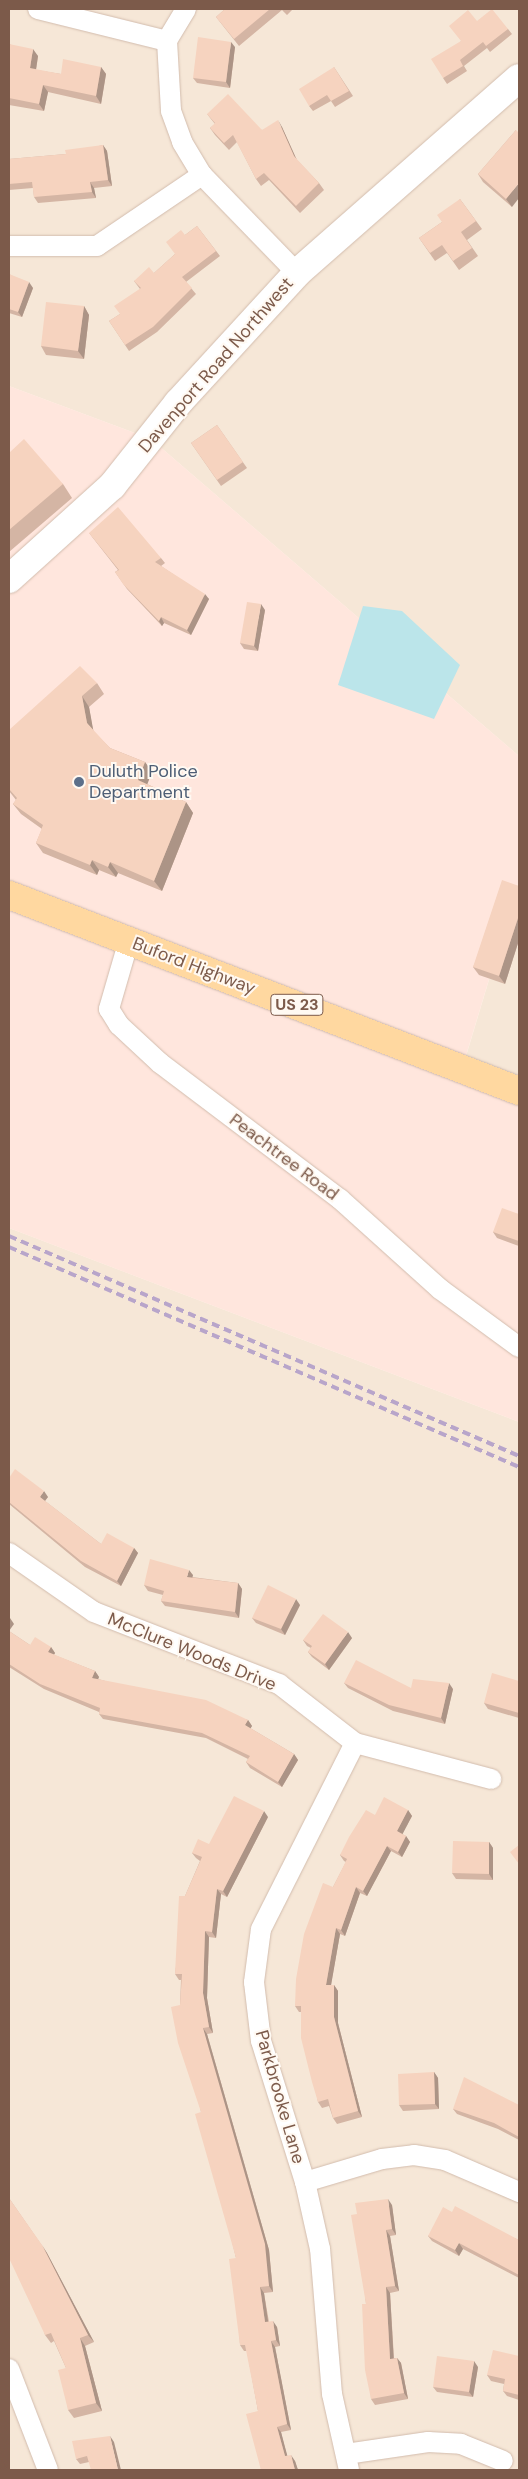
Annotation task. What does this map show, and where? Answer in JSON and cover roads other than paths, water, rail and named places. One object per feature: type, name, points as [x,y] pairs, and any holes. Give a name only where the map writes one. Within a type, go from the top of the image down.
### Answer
[{"type":"main road","name":"Buford Highway","points":[[9,895],[519,1091]]},
{"type":"street","points":[[38,9],[167,42]]},
{"type":"street","points":[[186,9],[167,42],[171,111],[202,175],[297,273]]},
{"type":"street","name":"Davenport Road Northwest","points":[[9,578],[112,486],[178,403],[297,273],[519,78]]},
{"type":"street","points":[[9,246],[97,246],[202,175]]},
{"type":"street","name":"Peachtree Road","points":[[129,940],[109,1009],[119,1025],[160,1063],[340,1199],[440,1289],[519,1347]]},
{"type":"street","name":"McClure Woods Drive","points":[[9,1553],[94,1612],[279,1684],[355,1743],[491,1779]]},
{"type":"street","name":"Parkbrooke Lane","points":[[348,2462],[332,2394],[320,2249],[305,2182],[261,2041],[254,1982],[261,1929],[355,1743]]},
{"type":"street","points":[[305,2182],[382,2159],[414,2155],[445,2160],[519,2192]]},
{"type":"street","points":[[9,2368],[16,2409],[48,2470]]},
{"type":"street","points":[[348,2462],[428,2442],[461,2444],[503,2461]]},
{"type":"water","points":[[363,606],[402,611],[460,665],[434,719],[338,685]]},
{"type":"railway","points":[[9,1236],[519,1456]]},
{"type":"railway","points":[[9,1247],[519,1467]]},
{"type":"place","name":"Duluth Police Department","points":[[79,782]]}]
